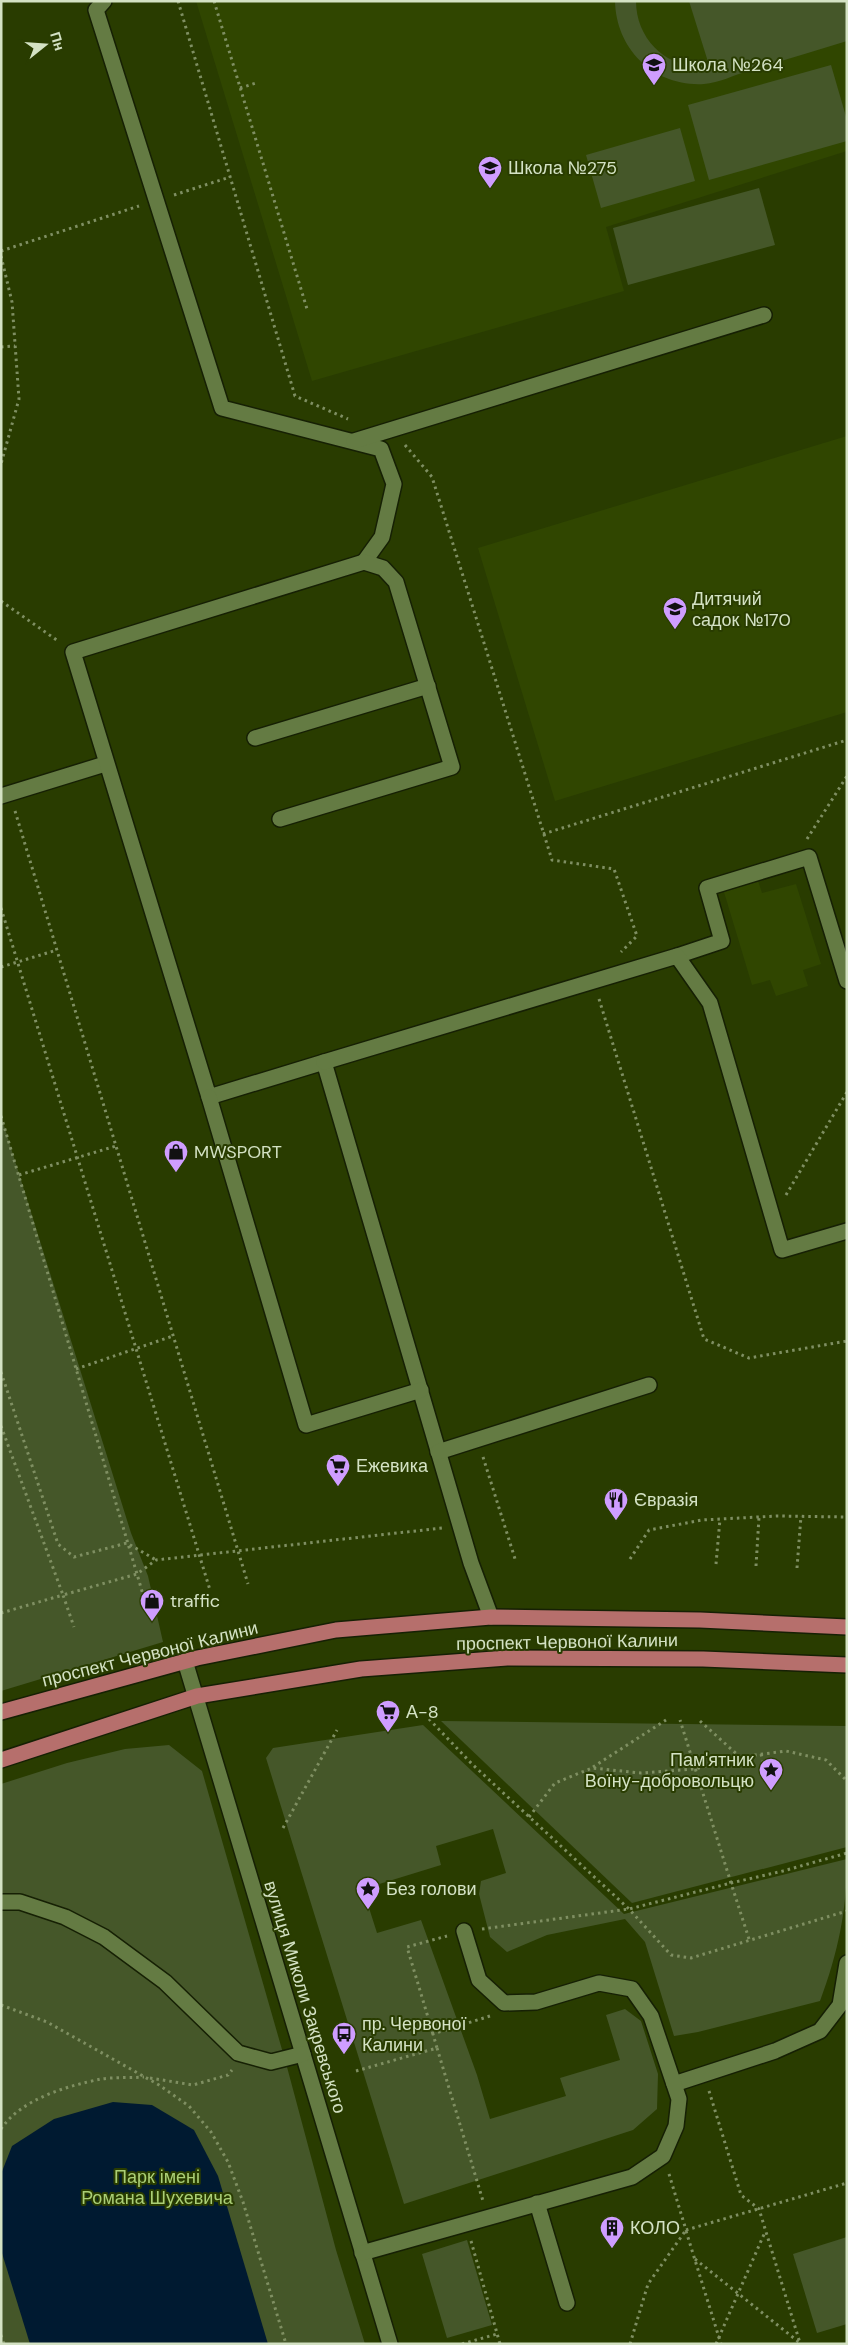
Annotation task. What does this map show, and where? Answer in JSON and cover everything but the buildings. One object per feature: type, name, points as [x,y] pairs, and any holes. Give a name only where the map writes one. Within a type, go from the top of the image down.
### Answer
[{"type":"main road","name":"проспект Червоної Калини","points":[[1,1712],[185,1661],[336,1630],[491,1617],[700,1620],[847,1626]]},
{"type":"main road","name":"проспект Червоної Калини","points":[[1,1760],[197,1696],[362,1669],[507,1658],[704,1659],[847,1665]]},
{"type":"street","points":[[104,1],[96,10],[222,408],[381,449],[394,484],[382,537],[364,562]]},
{"type":"street","points":[[352,442],[764,315]]},
{"type":"street","points":[[280,819],[452,766],[396,582],[383,568],[364,562],[73,652],[209,1097],[306,1425],[421,1390]]},
{"type":"street","points":[[255,738],[428,686]]},
{"type":"street","points":[[5,794],[106,764]]},
{"type":"street","points":[[209,1097],[593,982],[722,941],[707,888],[809,857],[847,981]]},
{"type":"street","points":[[677,956],[710,1003],[782,1250],[847,1231]]},
{"type":"street","points":[[324,1062],[470,1563],[491,1617]]},
{"type":"street","points":[[438,1452],[649,1385]]},
{"type":"street","name":"вулиця Миколи Закревського","points":[[185,1661],[390,2344]]},
{"type":"street","points":[[1,1902],[20,1902],[65,1917],[104,1937],[165,1982],[238,2053],[271,2062],[303,2054]]},
{"type":"street","points":[[362,2253],[632,2177],[664,2156],[676,2126],[679,2099],[651,2016],[632,1989],[599,1983],[536,2002],[504,2003],[479,1980],[464,1931]]},
{"type":"street","points":[[674,2084],[775,2052],[820,2031],[840,2005],[847,1963]]},
{"type":"street","points":[[537,2203],[567,2302]]},
{"type":"path","points":[[178,1],[295,396],[402,441],[432,476],[552,860],[614,869],[637,936],[618,956]]},
{"type":"path","points":[[214,1],[306,309]]},
{"type":"path","points":[[240,88],[256,83]]},
{"type":"path","points":[[1,251],[230,177]]},
{"type":"path","points":[[1,256],[12,302],[19,399],[1,464]]},
{"type":"path","points":[[1,347],[15,346]]},
{"type":"path","points":[[1,601],[73,652]]},
{"type":"path","points":[[543,834],[847,740]]},
{"type":"path","points":[[794,861],[847,776]]},
{"type":"path","points":[[5,794],[57,950],[248,1584]]},
{"type":"path","points":[[1,908],[210,1590]]},
{"type":"path","points":[[1,967],[57,950]]},
{"type":"path","points":[[593,982],[704,1339],[749,1358],[847,1342]]},
{"type":"path","points":[[772,1217],[847,1092]]},
{"type":"path","points":[[2,1118],[146,1605]]},
{"type":"path","points":[[19,1175],[116,1146]]},
{"type":"path","points":[[76,1369],[173,1336]]},
{"type":"path","points":[[1,1372],[58,1544],[74,1557],[127,1543],[156,1560]]},
{"type":"path","points":[[1,1426],[74,1627]]},
{"type":"path","points":[[478,1439],[516,1562]]},
{"type":"path","points":[[797,1568],[801,1516]]},
{"type":"path","points":[[630,1559],[649,1530],[702,1520],[801,1516],[847,1517]]},
{"type":"path","points":[[756,1566],[759,1517]]},
{"type":"path","points":[[716,1564],[720,1519]]},
{"type":"path","points":[[1,1613],[137,1574],[156,1560],[460,1526]]},
{"type":"path","points":[[429,1718],[472,1764],[629,1909],[671,1955],[691,1958],[847,1911]]},
{"type":"path","points":[[529,1817],[555,1783],[592,1768],[666,1720]]},
{"type":"path","points":[[680,1720],[749,1939]]},
{"type":"path","points":[[700,1720],[740,1757]]},
{"type":"path","points":[[283,1828],[336,1730]]},
{"type":"path","points":[[592,1768],[641,1773],[695,1769],[740,1757],[786,1751],[826,1760],[847,1781]]},
{"type":"path","points":[[762,1754],[771,1791]]},
{"type":"path","points":[[629,1909],[782,1871],[847,1852]]},
{"type":"path","points":[[1,2004],[47,2022],[145,2077],[189,2106],[211,2132],[228,2162],[286,2344]]},
{"type":"path","points":[[488,2217],[433,2034],[499,2014]]},
{"type":"path","points":[[356,2071],[437,2048]]},
{"type":"path","points":[[1,2129],[5,2123],[23,2109],[48,2094],[102,2079],[145,2077],[193,2085],[228,2075],[244,2054]]},
{"type":"path","points":[[704,2075],[741,2194],[758,2209],[800,2344]]},
{"type":"path","points":[[664,2156],[721,2344]]},
{"type":"path","points":[[630,2344],[648,2284],[686,2230],[847,2183]]},
{"type":"path","points":[[466,2223],[500,2344]]},
{"type":"path","points":[[716,2344],[765,2231]]},
{"type":"path","points":[[695,2259],[800,2344]]},
{"type":"path","points":[[462,2344],[497,2334]]},
{"type":"path","points":[[1,2335],[4,2344]]},
{"type":"shaded area","name":"Школа №275","points":[[196,1],[847,1],[847,151],[606,227],[624,291],[312,381]]},
{"type":"shaded area","name":"Дитячий садок №170","points":[[847,436],[847,712],[555,801],[478,548]]},
{"type":"shaded area","points":[[758,881],[762,893],[796,884],[821,964],[803,970],[808,986],[776,996],[770,980],[752,985],[724,892]]},
{"type":"green space","points":[[615,1],[636,1],[642,29],[649,41],[658,51],[681,64],[709,65],[689,1],[847,1],[847,41],[715,82],[704,84],[686,83],[670,79],[655,72],[631,50],[622,35],[617,19]]},
{"type":"green space","points":[[831,65],[847,120],[847,141],[709,180],[688,105]]},
{"type":"green space","points":[[680,128],[695,181],[601,208],[586,155]]},
{"type":"green space","points":[[759,188],[775,245],[628,285],[613,228]]},
{"type":"green space","points":[[1,1116],[131,1533],[148,1576],[163,1642],[1,1691]]},
{"type":"green space","points":[[441,1721],[847,1726],[847,1847],[632,1903]]},
{"type":"green space","points":[[423,1725],[624,1914],[847,1859],[847,1878],[840,1931],[832,1966],[820,2001],[698,2032],[674,2036],[645,1942],[625,1919],[547,1935],[507,1952],[490,1937],[479,1894],[481,1881],[506,1873],[493,1829],[436,1846],[441,1865],[363,1889],[377,1933],[421,1920],[477,2075],[490,2119],[566,2096],[560,2078],[620,2060],[606,2015],[625,2009],[641,2021],[658,2074],[657,2109],[633,2130],[404,2204],[266,1758],[273,1748]]},
{"type":"green space","name":"Парк імені Романа Шухевича","points":[[169,1745],[202,1771],[287,2067],[336,2250],[365,2344],[1,2344],[1,1784],[67,1763],[125,1749]]},
{"type":"green space","points":[[847,2237],[847,2324],[817,2333],[793,2254]]},
{"type":"green space","points":[[467,2240],[492,2325],[447,2338],[422,2254]]},
{"type":"water","points":[[113,2102],[152,2105],[194,2130],[218,2176],[268,2344],[30,2344],[1,2250],[1,2174],[12,2146],[54,2119]]},
{"type":"place","name":"Школа №264","points":[[654,86]]},
{"type":"place","name":"Школа №275","points":[[490,189]]},
{"type":"place","name":"Дитячий садок №170","points":[[675,630]]},
{"type":"place","name":"MWSPORT","points":[[176,1173]]},
{"type":"place","name":"Ежевика","points":[[338,1487]]},
{"type":"place","name":"Євразія","points":[[616,1521]]},
{"type":"place","name":"traffic","points":[[152,1622]]},
{"type":"place","name":"А-8","points":[[388,1733]]},
{"type":"place","name":"Пам'ятник Воїну-добровольцю","points":[[771,1791]]},
{"type":"place","name":"Без голови","points":[[368,1910]]},
{"type":"place","name":"пр. Червоної Калини","points":[[344,2055]]},
{"type":"place","name":"КОЛО","points":[[612,2249]]}]
